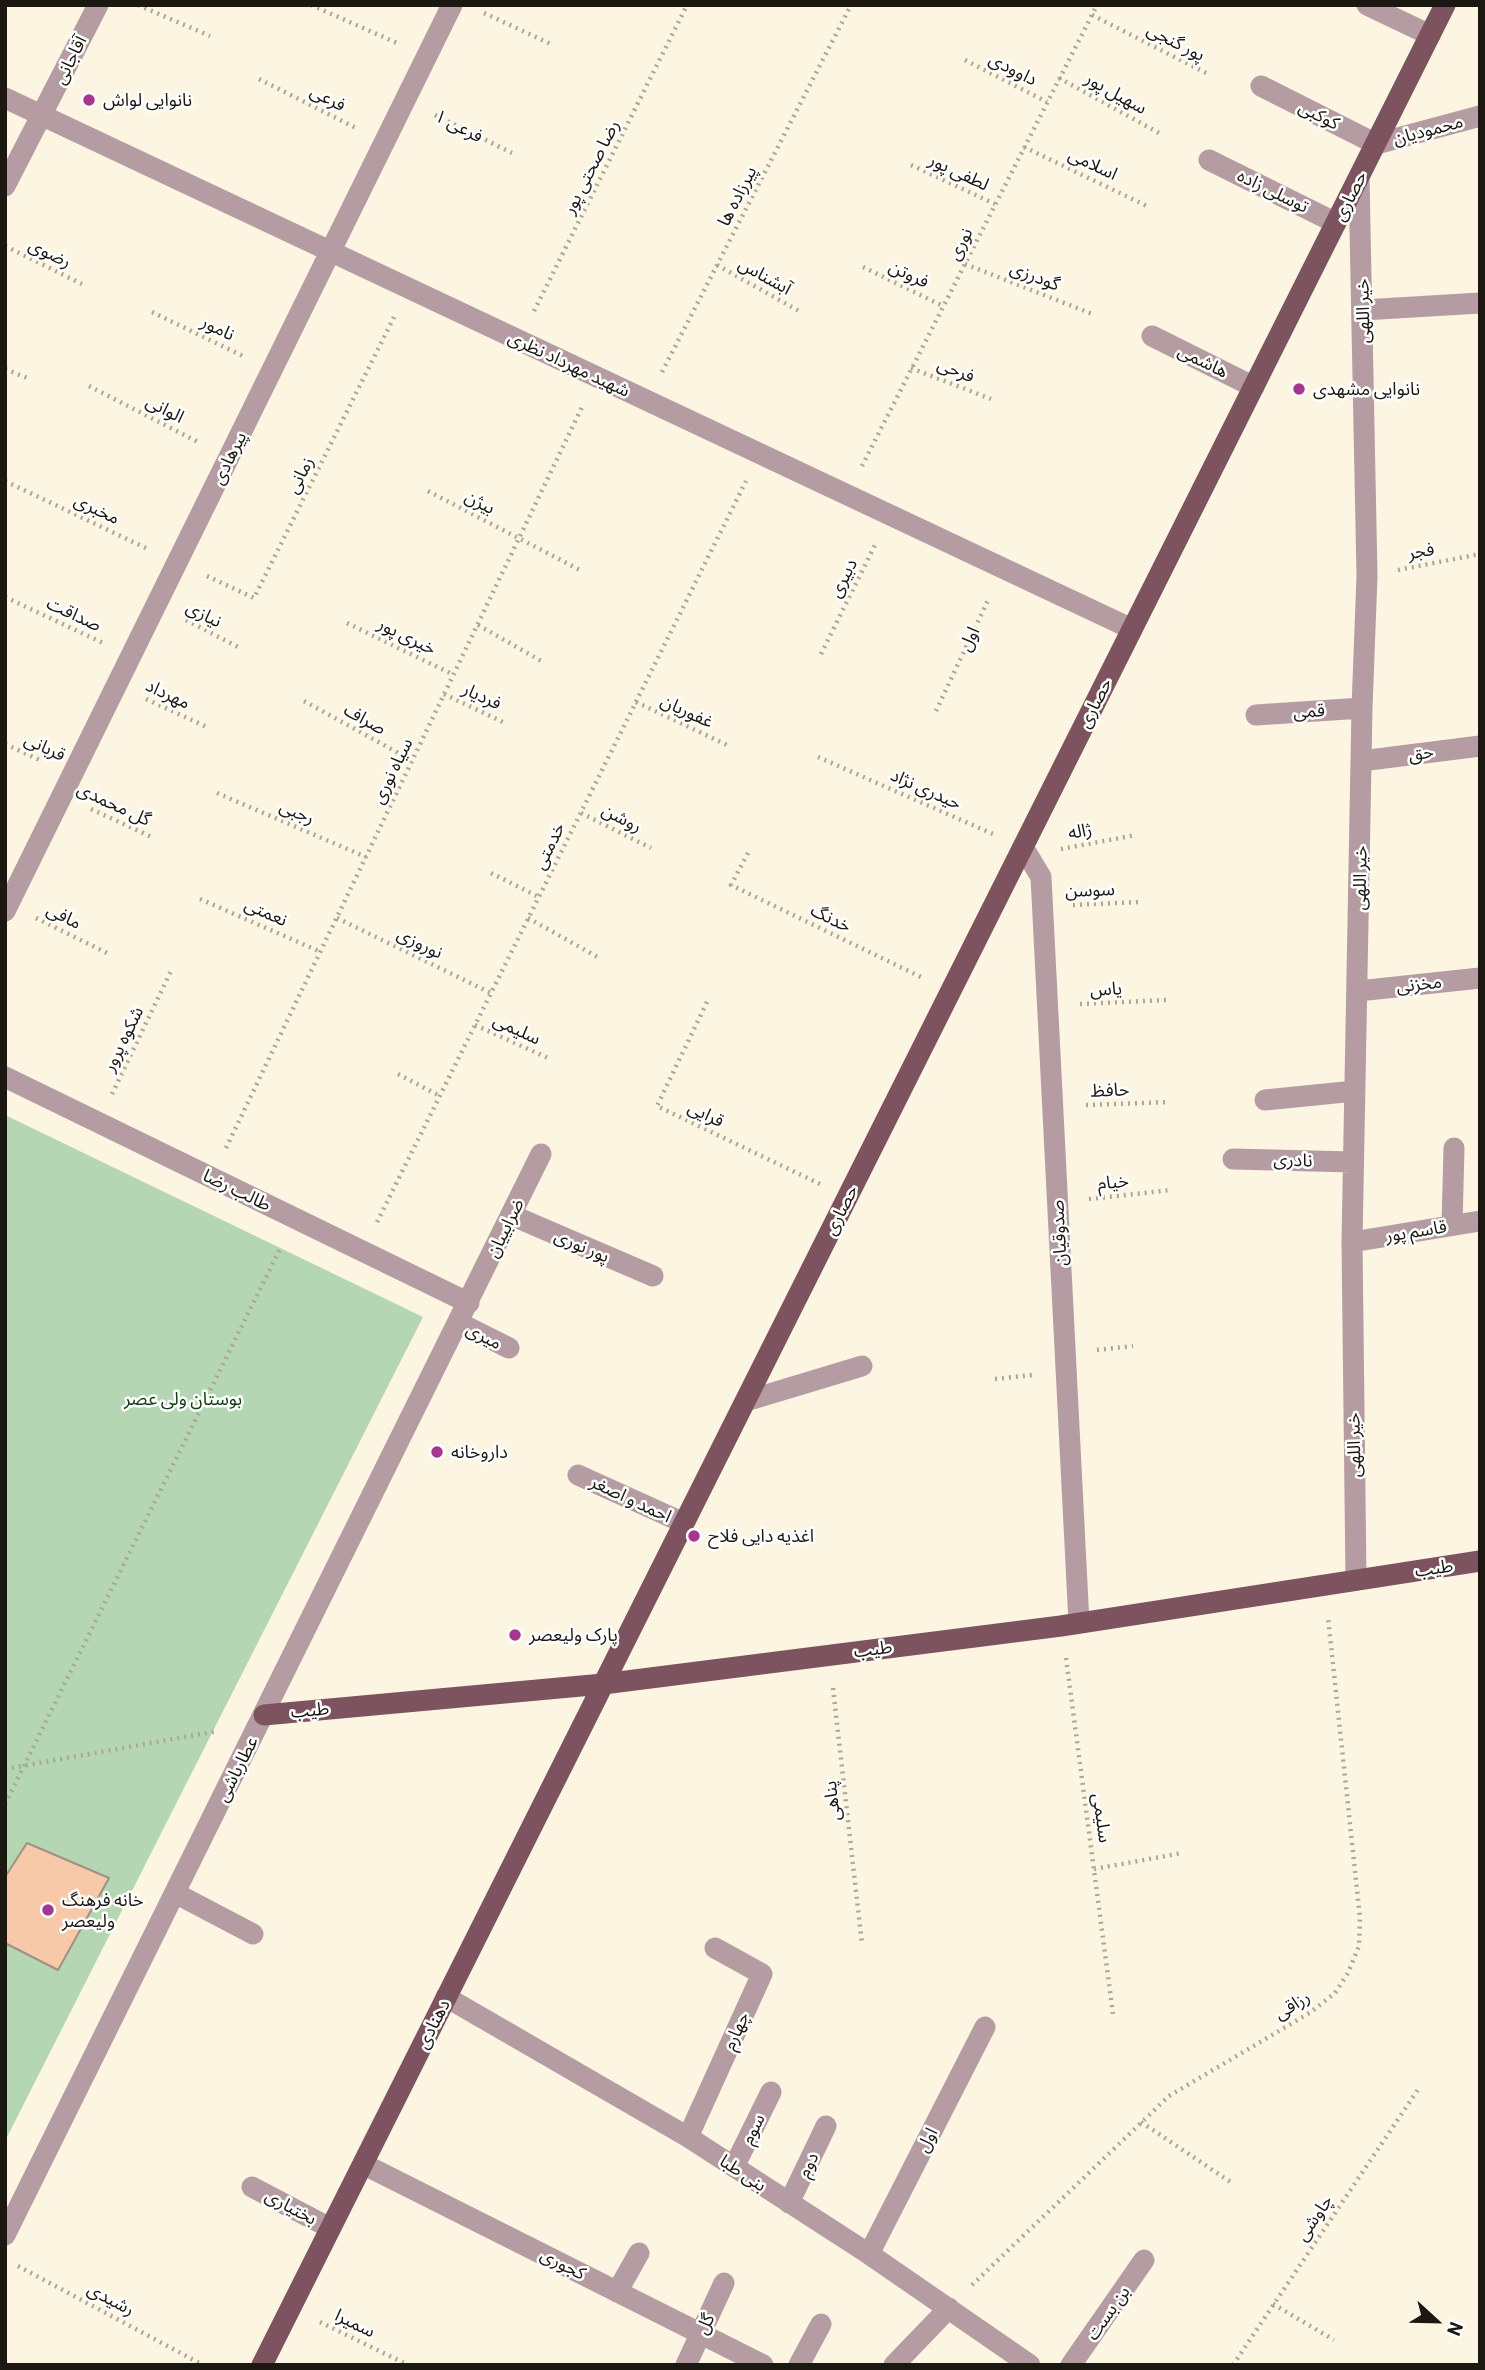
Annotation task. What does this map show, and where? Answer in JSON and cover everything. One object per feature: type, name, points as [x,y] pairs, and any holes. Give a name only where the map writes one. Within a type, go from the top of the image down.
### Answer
[{"type":"main road","name":"حصاری","points":[[603,1684],[951,991],[1026,851],[1132,629],[1445,5]]},
{"type":"main road","name":"طیب","points":[[262,1719],[603,1684],[1070,1625],[1480,1561]]},
{"type":"main road","name":"دهنادی","points":[[262,2365],[603,1684]]},
{"type":"street","name":"آقاجانی","points":[[5,186],[98,5]]},
{"type":"street","name":"پیرهادی","points":[[7,908],[452,5]]},
{"type":"street","points":[[1367,5],[1430,35]]},
{"type":"street","name":"کوکبی","points":[[1261,86],[1376,144]]},
{"type":"street","name":"شهید مهرداد نظری","points":[[5,98],[1132,629]]},
{"type":"street","name":"محمودیان","points":[[1376,144],[1480,116]]},
{"type":"street","name":"توسلی زاده","points":[[1209,160],[1336,223]]},
{"type":"street","name":"خیر اللهی","points":[[1356,1579],[1352,1242],[1367,576],[1359,178]]},
{"type":"street","points":[[1363,310],[1480,303]]},
{"type":"street","name":"هاشمی","points":[[1152,336],[1254,387]]},
{"type":"street","name":"قمی","points":[[1256,715],[1362,708]]},
{"type":"street","name":"حق","points":[[1361,761],[1480,746]]},
{"type":"street","name":"صدوقیان","points":[[1026,851],[1041,877],[1057,1202],[1070,1625]]},
{"type":"street","name":"مخزنی","points":[[1358,991],[1480,978]]},
{"type":"street","name":"طالب رضا","points":[[5,1077],[469,1303]]},
{"type":"street","points":[[1265,1100],[1355,1091]]},
{"type":"street","points":[[1452,1225],[1454,1148]]},
{"type":"street","name":"ضرابییان","points":[[469,1303],[541,1154]]},
{"type":"street","name":"نادری","points":[[1233,1158],[1353,1162]]},
{"type":"street","name":"پور نوری","points":[[511,1215],[653,1276]]},
{"type":"street","name":"قاسم پور","points":[[1352,1242],[1480,1221]]},
{"type":"street","name":"عطارباشی","points":[[5,2235],[469,1303]]},
{"type":"street","name":"میری","points":[[459,1323],[509,1348]]},
{"type":"street","points":[[746,1401],[862,1366]]},
{"type":"street","name":"احمد و اصغر","points":[[579,1475],[684,1523]]},
{"type":"street","points":[[175,1894],[253,1934]]},
{"type":"street","name":"چهارم","points":[[688,2137],[762,1974],[715,1948]]},
{"type":"street","name":"بنی طبا","points":[[446,1997],[688,2137],[869,2254],[1030,2365]]},
{"type":"street","name":"اول","points":[[869,2254],[985,2027]]},
{"type":"street","name":"سوم","points":[[734,2167],[771,2092]]},
{"type":"street","name":"دوم","points":[[789,2203],[826,2126]]},
{"type":"street","name":"کجوری","points":[[362,2164],[763,2365]]},
{"type":"street","name":"بختیاری","points":[[252,2187],[330,2228]]},
{"type":"street","points":[[617,2292],[639,2253]]},
{"type":"street","name":"بن بست","points":[[1071,2365],[1144,2260]]},
{"type":"street","name":"گل","points":[[686,2365],[724,2283]]},
{"type":"street","points":[[894,2365],[949,2308]]},
{"type":"street","points":[[799,2365],[821,2324]]},
{"type":"path","points":[[138,5],[210,36]]},
{"type":"path","points":[[312,5],[428,57]]},
{"type":"path","name":"رضا صحتی پور","points":[[519,340],[687,5]]},
{"type":"path","name":"پیرزاده ها","points":[[647,400],[851,5]]},
{"type":"path","name":"نوری","points":[[847,494],[1097,5]]},
{"type":"path","points":[[480,11],[553,45]]},
{"type":"path","name":"پور گنجی","points":[[1092,15],[1210,75]]},
{"type":"path","name":"داوودی","points":[[965,60],[1047,102]]},
{"type":"path","name":"سهیل پور","points":[[1059,78],[1159,133]]},
{"type":"path","name":"فرعی","points":[[259,79],[385,142]]},
{"type":"path","name":"فرعی ۱","points":[[406,100],[512,153]]},
{"type":"path","name":"اسلامی","points":[[1024,147],[1149,207]]},
{"type":"path","name":"لطفی پور","points":[[911,165],[995,204]]},
{"type":"path","name":"رضوی","points":[[5,246],[82,284]]},
{"type":"path","name":"گودرزی","points":[[965,264],[1095,315]]},
{"type":"path","name":"آبشناس","points":[[717,265],[799,311]]},
{"type":"path","name":"فروتن","points":[[863,267],[943,306]]},
{"type":"path","name":"زمانی","points":[[177,562],[254,598],[409,288]]},
{"type":"path","name":"نامور","points":[[152,312],[272,370]]},
{"type":"path","name":"فرحی","points":[[911,368],[990,399]]},
{"type":"path","points":[[5,369],[27,378]]},
{"type":"path","name":"سیاه نوری","points":[[212,1178],[597,377]]},
{"type":"path","name":"الوانی","points":[[89,386],[229,458]]},
{"type":"path","name":"خدمتی","points":[[363,1251],[760,453]]},
{"type":"path","name":"مخبری","points":[[5,481],[177,562]]},
{"type":"path","name":"بیژن","points":[[428,491],[580,570]]},
{"type":"path","name":"دبیری","points":[[821,654],[890,514]]},
{"type":"path","name":"فجر","points":[[1367,576],[1480,554]]},
{"type":"path","name":"اول","points":[[936,711],[1003,568]]},
{"type":"path","name":"صداقت","points":[[5,597],[131,656]]},
{"type":"path","name":"نیازی","points":[[157,606],[238,647]]},
{"type":"path","name":"خیری پور","points":[[347,623],[454,675]]},
{"type":"path","points":[[478,625],[543,662]]},
{"type":"path","name":"مهرداد","points":[[117,685],[209,728]]},
{"type":"path","name":"فردیار","points":[[444,694],[507,724]]},
{"type":"path","name":"صراف","points":[[304,701],[413,761]]},
{"type":"path","name":"غفوریان","points":[[636,702],[727,745]]},
{"type":"path","name":"قربانی","points":[[5,744],[72,776]]},
{"type":"path","name":"حیدری نژاد","points":[[818,757],[1026,851]]},
{"type":"path","name":"رجبی","points":[[217,793],[366,857]]},
{"type":"path","name":"گل محمدی","points":[[62,796],[154,838]]},
{"type":"path","name":"روشن","points":[[581,813],[651,848]]},
{"type":"path","name":"ژاله","points":[[1026,851],[1136,835]]},
{"type":"path","name":"خدنگ","points":[[748,853],[731,885],[951,991]]},
{"type":"path","points":[[491,873],[539,897]]},
{"type":"path","name":"نعمتی","points":[[200,899],[321,952]]},
{"type":"path","name":"سوسن","points":[[1042,905],[1139,902]]},
{"type":"path","name":"مافی","points":[[7,908],[107,953]]},
{"type":"path","name":"نوروزی","points":[[337,918],[491,993]]},
{"type":"path","points":[[528,919],[601,959]]},
{"type":"path","name":"شکوه پرور","points":[[98,1122],[172,969]]},
{"type":"path","name":"یاس","points":[[1047,1006],[1166,1000]]},
{"type":"path","name":"قرایی","points":[[707,1002],[657,1106],[848,1197]]},
{"type":"path","name":"سلیمی","points":[[475,1025],[548,1058]]},
{"type":"path","points":[[398,1074],[440,1096]]},
{"type":"path","name":"حافظ","points":[[1053,1106],[1169,1102]]},
{"type":"path","name":"خیام","points":[[1057,1202],[1171,1190]]},
{"type":"path","points":[[5,1804],[296,1218]]},
{"type":"path","name":"رزاقی","points":[[949,2308],[1169,2096],[1311,2012],[1327,1999],[1348,1973],[1359,1946],[1360,1918],[1325,1584]]},
{"type":"path","name":"سلیمی","points":[[1070,1625],[1094,1869],[1113,2014]]},
{"type":"path","name":"پناهی","points":[[829,1654],[862,1944]]},
{"type":"path","points":[[5,1769],[262,1719]]},
{"type":"path","points":[[1094,1869],[1182,1853]]},
{"type":"path","name":"چاوشی","points":[[1233,2365],[1419,2088]]},
{"type":"path","points":[[1141,2122],[1232,2183]]},
{"type":"path","name":"رشیدی","points":[[17,2265],[203,2365]]},
{"type":"path","points":[[1273,2304],[1334,2340]]},
{"type":"path","name":"سمیرا","points":[[290,2307],[408,2365]]},
{"type":"green space","name":"بوستان ولی عصر","points":[[5,1115],[423,1317],[5,2141]]},
{"type":"building","name":"خانه فرهنگ ولیعصر","points":[[27,1843],[109,1878],[58,1970],[5,1943],[5,1877]]},
{"type":"place","name":"نانوایی لواش","points":[[89,100]]},
{"type":"place","name":"نانوایی مشهدی","points":[[1299,389]]},
{"type":"place","name":"داروخانه","points":[[437,1452]]},
{"type":"place","name":"اغذیه دایی فلاح","points":[[694,1536]]},
{"type":"place","name":"پارک ولیعصر","points":[[515,1635]]},
{"type":"place","name":"خانه فرهنگ ولیعصر","points":[[48,1910]]}]
